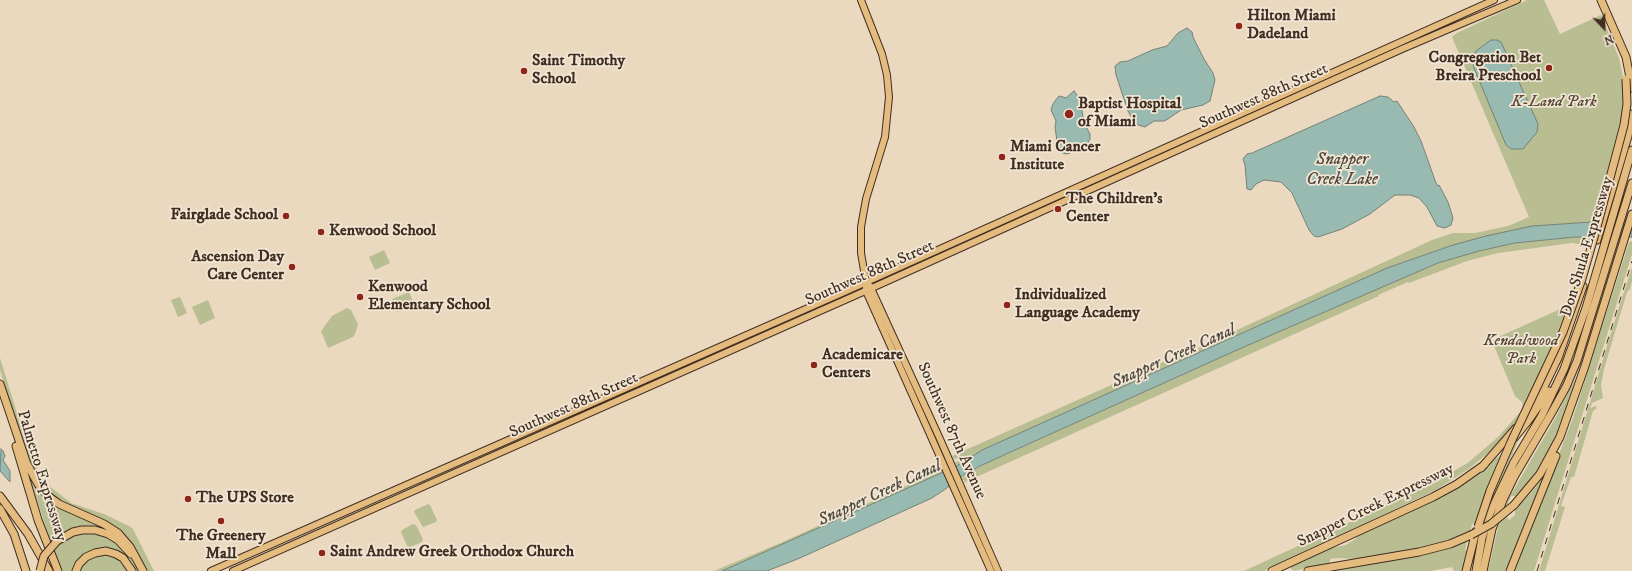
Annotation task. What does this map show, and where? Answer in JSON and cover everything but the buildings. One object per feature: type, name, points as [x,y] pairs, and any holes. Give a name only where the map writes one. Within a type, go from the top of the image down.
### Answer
[{"type":"highway","points":[[1601,0],[1626,57],[1632,88]]},
{"type":"highway","points":[[1466,571],[1490,491],[1511,442],[1563,332],[1582,279],[1597,227],[1624,125],[1627,104],[1626,79],[1618,39]]},
{"type":"highway","points":[[1481,468],[1521,422],[1552,373],[1566,339],[1597,240],[1628,136],[1632,114]]},
{"type":"highway","name":"Don Shula Expressway","points":[[1476,571],[1482,538],[1490,513],[1514,462],[1542,415],[1564,369],[1586,308],[1632,150]]},
{"type":"highway","name":"Don Shula Expressway","points":[[1483,571],[1492,529],[1503,500],[1514,477],[1555,408],[1577,361],[1632,183]]},
{"type":"highway","name":"Snapper Creek Expressway","points":[[1308,571],[1419,552],[1450,544],[1491,524],[1514,505],[1540,474],[1560,437],[1585,366],[1631,217]]},
{"type":"highway","name":"Snapper Creek Expressway","points":[[1272,571],[1433,497],[1457,484],[1481,468],[1514,437],[1528,421],[1564,369]]},
{"type":"highway","points":[[0,384],[27,464],[38,484],[48,496],[59,504],[114,530],[129,545],[143,571]]},
{"type":"highway","name":"Palmetto Expressway","points":[[0,388],[34,507],[58,571]]},
{"type":"highway","points":[[1510,571],[1557,453],[1560,437]]},
{"type":"highway","name":"Palmetto Expressway","points":[[0,496],[25,530],[49,571]]},
{"type":"highway","points":[[0,509],[14,534],[26,571]]},
{"type":"highway","points":[[40,571],[44,556],[57,540],[77,531],[91,529],[108,534],[118,540],[137,561]]},
{"type":"highway","points":[[76,571],[79,564],[86,557],[94,553],[104,551],[120,556],[132,571]]},
{"type":"main road","points":[[861,0],[882,54],[887,75],[889,101],[885,139],[866,199],[861,227],[861,256],[866,282]]},
{"type":"main road","name":"Southwest 88th Street","points":[[233,571],[1517,0]]},
{"type":"main road","points":[[1492,1],[1494,10]]},
{"type":"main road","name":"Southwest 88th Street","points":[[211,571],[866,282],[1492,1]]},
{"type":"main road","points":[[1441,24],[1444,32]]},
{"type":"main road","points":[[1193,134],[1203,139]]},
{"type":"main road","points":[[1056,196],[1059,203]]},
{"type":"main road","name":"Southwest 87th Avenue","points":[[866,282],[950,468],[991,571]]},
{"type":"main road","name":"Southwest 87th Avenue","points":[[956,482],[998,571]]},
{"type":"main road","points":[[388,502],[396,490]]},
{"type":"main road","points":[[380,506],[387,494]]},
{"type":"green space","name":"K-Land Park","points":[[1527,0],[1544,0],[1560,34],[1601,15],[1619,58],[1625,91],[1623,111],[1595,218],[1600,220],[1632,222],[1632,225],[1592,222],[1532,226],[1453,245],[1412,259],[1387,268],[982,450],[956,466],[954,463],[959,461],[957,458],[954,459],[952,456],[1183,353],[1185,357],[1199,351],[1198,348],[1432,240],[1453,233],[1475,233],[1508,226],[1529,217],[1452,37],[1457,33]]},
{"type":"green space","name":"Kendalwood Park","points":[[1575,237],[1591,237],[1586,269],[1526,413],[1503,440],[1470,468],[1436,490],[1264,571],[1244,571],[1434,483],[1469,462],[1498,437],[1523,409],[1522,402],[1515,396],[1492,341],[1567,306],[1589,246],[1572,243],[1498,253],[1467,261],[1409,283],[1408,282],[963,483],[965,480],[962,480],[961,478],[980,466],[1004,455],[1246,346],[1438,263],[1509,244]]},
{"type":"green space","points":[[1632,241],[1632,254],[1534,571],[1514,571],[1573,418],[1629,242]]},
{"type":"green space","points":[[384,250],[390,263],[375,270],[369,257]]},
{"type":"green space","points":[[1632,267],[1632,281],[1630,289],[1627,292],[1604,369],[1601,385],[1603,398],[1592,403],[1590,408],[1596,406],[1597,408],[1593,411],[1574,477],[1571,477],[1561,506],[1565,507],[1545,571],[1539,571],[1610,336]]},
{"type":"green space","points":[[409,292],[414,304],[397,312],[392,299]]},
{"type":"green space","points":[[180,297],[187,313],[178,317],[171,300]]},
{"type":"green space","points":[[208,300],[215,318],[200,325],[192,307]]},
{"type":"green space","points":[[347,308],[351,310],[358,324],[355,334],[353,337],[328,348],[321,331],[332,316]]},
{"type":"green space","points":[[0,358],[27,446],[43,481],[71,503],[104,514],[133,529],[154,571],[146,571],[128,539],[122,533],[65,504],[47,491],[33,471],[24,448],[0,370]]},
{"type":"green space","points":[[1576,377],[1556,438],[1539,471],[1517,496],[1511,496],[1508,503],[1506,516],[1509,520],[1515,515],[1515,509],[1531,493],[1544,476],[1545,477],[1508,571],[1488,571],[1499,523],[1509,498],[1556,417]]},
{"type":"green space","points":[[1521,435],[1487,511],[1470,571],[1476,524],[1472,524],[1470,532],[1448,541],[1424,548],[1356,559],[1330,559],[1330,563],[1294,571],[1291,569],[1291,566],[1327,549],[1346,545],[1357,538],[1358,534],[1408,513],[1480,472],[1511,446]]},
{"type":"green space","points":[[943,469],[944,472],[722,571],[714,571],[785,541]]},
{"type":"green space","points":[[28,474],[38,489],[112,531],[70,530],[51,542]]},
{"type":"green space","points":[[428,504],[430,505],[437,520],[436,522],[423,527],[414,512],[415,510]]},
{"type":"green space","points":[[413,524],[416,525],[423,539],[422,542],[410,547],[407,546],[401,532]]},
{"type":"green space","points":[[83,533],[95,533],[116,543],[126,552],[140,571],[133,571],[130,564],[102,549],[73,571],[62,571],[53,549],[71,536]]},
{"type":"green space","points":[[1467,541],[1465,550],[1468,551],[1465,571],[1454,571],[1452,567],[1430,571],[1326,571],[1423,555],[1446,549]]},
{"type":"green space","points":[[105,554],[120,559],[129,571],[79,571],[82,565],[89,558]]},
{"type":"water","points":[[1187,28],[1192,32],[1204,59],[1213,73],[1215,80],[1210,101],[1203,105],[1181,110],[1164,121],[1154,121],[1145,127],[1135,124],[1128,111],[1116,75],[1115,66],[1120,62],[1128,61],[1152,50],[1167,46],[1178,33]]},
{"type":"water","points":[[1491,40],[1501,42],[1538,124],[1537,132],[1523,149],[1511,149],[1506,145],[1474,68],[1473,58],[1476,51]]},
{"type":"water","points":[[1074,91],[1080,99],[1084,123],[1090,134],[1090,139],[1086,146],[1066,154],[1060,152],[1058,148],[1055,127],[1056,121],[1051,110],[1058,97],[1060,96],[1066,98]]},
{"type":"water","name":"Snapper Creek Lake","points":[[1380,96],[1388,97],[1394,102],[1397,101],[1414,127],[1421,141],[1436,183],[1438,186],[1439,185],[1448,202],[1453,218],[1451,225],[1445,228],[1437,226],[1427,207],[1419,198],[1410,195],[1395,195],[1370,214],[1342,229],[1318,237],[1314,236],[1309,230],[1292,193],[1281,182],[1264,180],[1256,184],[1251,190],[1247,189],[1243,159],[1247,154]]},
{"type":"water","points":[[1592,222],[1632,225],[1632,237],[1575,237],[1515,243],[1479,251],[1438,263],[1246,346],[980,466],[953,481],[947,488],[932,498],[800,558],[767,571],[722,571],[957,466],[982,450],[1387,268],[1453,245],[1486,236],[1532,226]]},
{"type":"water","points":[[1,449],[5,456],[3,460],[10,471],[10,482],[0,471]]},
{"type":"railway","points":[[1537,571],[1632,261]]},
{"type":"place","name":"Hilton Miami Dadeland","points":[[1239,26]]},
{"type":"place","name":"Congregation Bet Breira Preschool","points":[[1549,68]]},
{"type":"place","name":"Saint Timothy School","points":[[524,71]]},
{"type":"place","name":"Baptist Hospital of Miami","points":[[1069,114]]},
{"type":"place","name":"Miami Cancer Institute","points":[[1002,157]]},
{"type":"place","name":"The Children's Center","points":[[1058,209]]},
{"type":"place","name":"Fairglade School","points":[[286,216]]},
{"type":"place","name":"Kenwood School","points":[[321,232]]},
{"type":"place","name":"Ascension Day Care Center","points":[[292,267]]},
{"type":"place","name":"Kenwood Elementary School","points":[[360,297]]},
{"type":"place","name":"Individualized Language Academy","points":[[1007,305]]},
{"type":"place","name":"Academicare Centers","points":[[814,365]]},
{"type":"place","name":"The UPS Store","points":[[188,499]]},
{"type":"place","name":"The Greenery Mall","points":[[221,521]]},
{"type":"place","name":"Saint Andrew Greek Orthodox Church","points":[[322,553]]},
{"type":"water label","name":"Snapper Creek Canal","points":[[1174,357]]},
{"type":"water label","name":"Snapper Creek Canal","points":[[880,494]]}]
